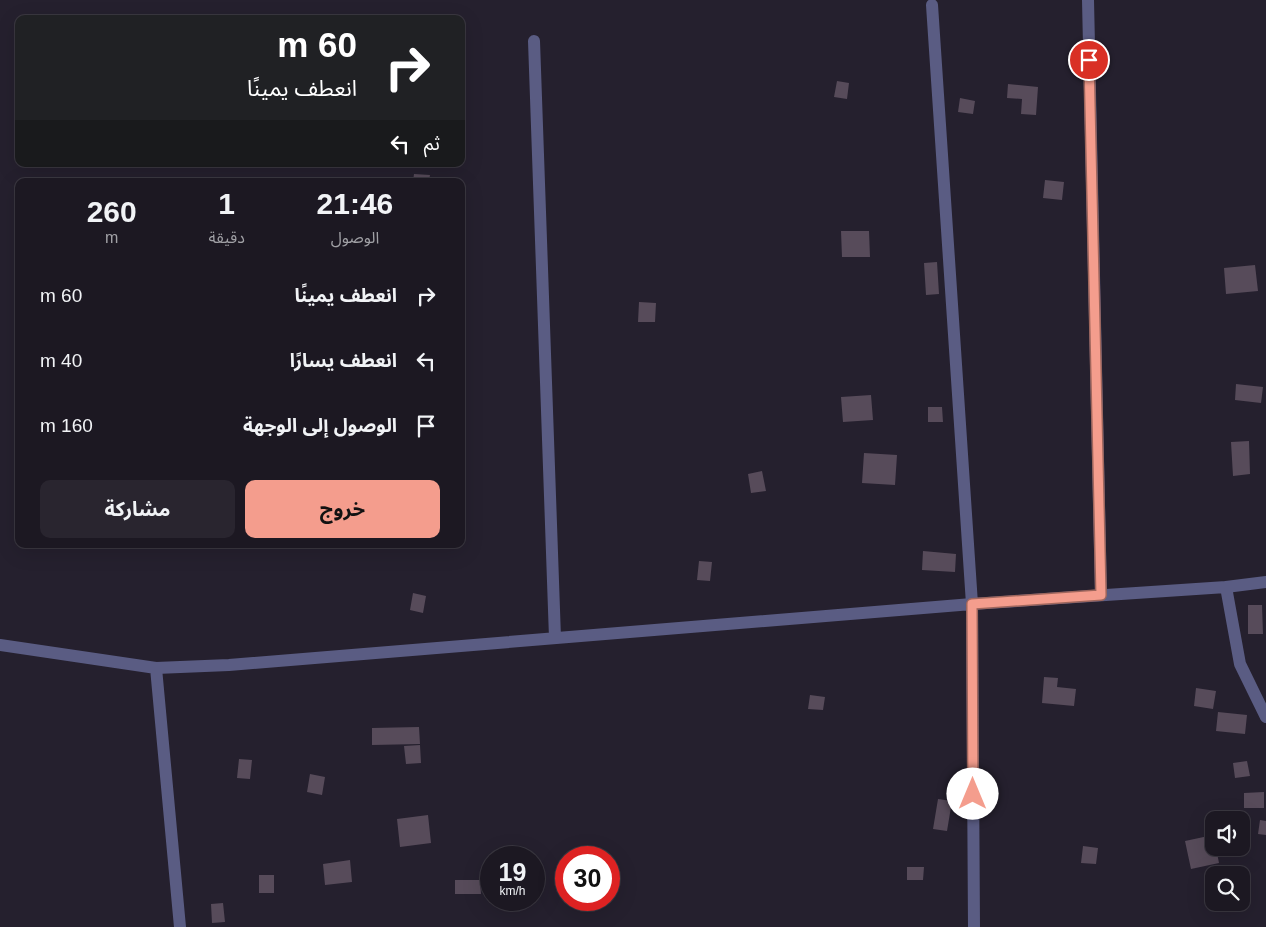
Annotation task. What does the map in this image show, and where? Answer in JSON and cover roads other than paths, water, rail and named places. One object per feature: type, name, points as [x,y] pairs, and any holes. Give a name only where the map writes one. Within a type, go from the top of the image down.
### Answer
[{"type":"street","points":[[1088,0],[1101,595]]},
{"type":"street","points":[[932,6],[972,604],[974,927]]},
{"type":"street","points":[[534,41],[555,638]]},
{"type":"street","points":[[0,645],[156,668],[229,665],[972,604],[1226,587],[1266,582]]},
{"type":"street","points":[[1226,587],[1240,664],[1266,717]]},
{"type":"street","points":[[156,668],[180,927]]}]
